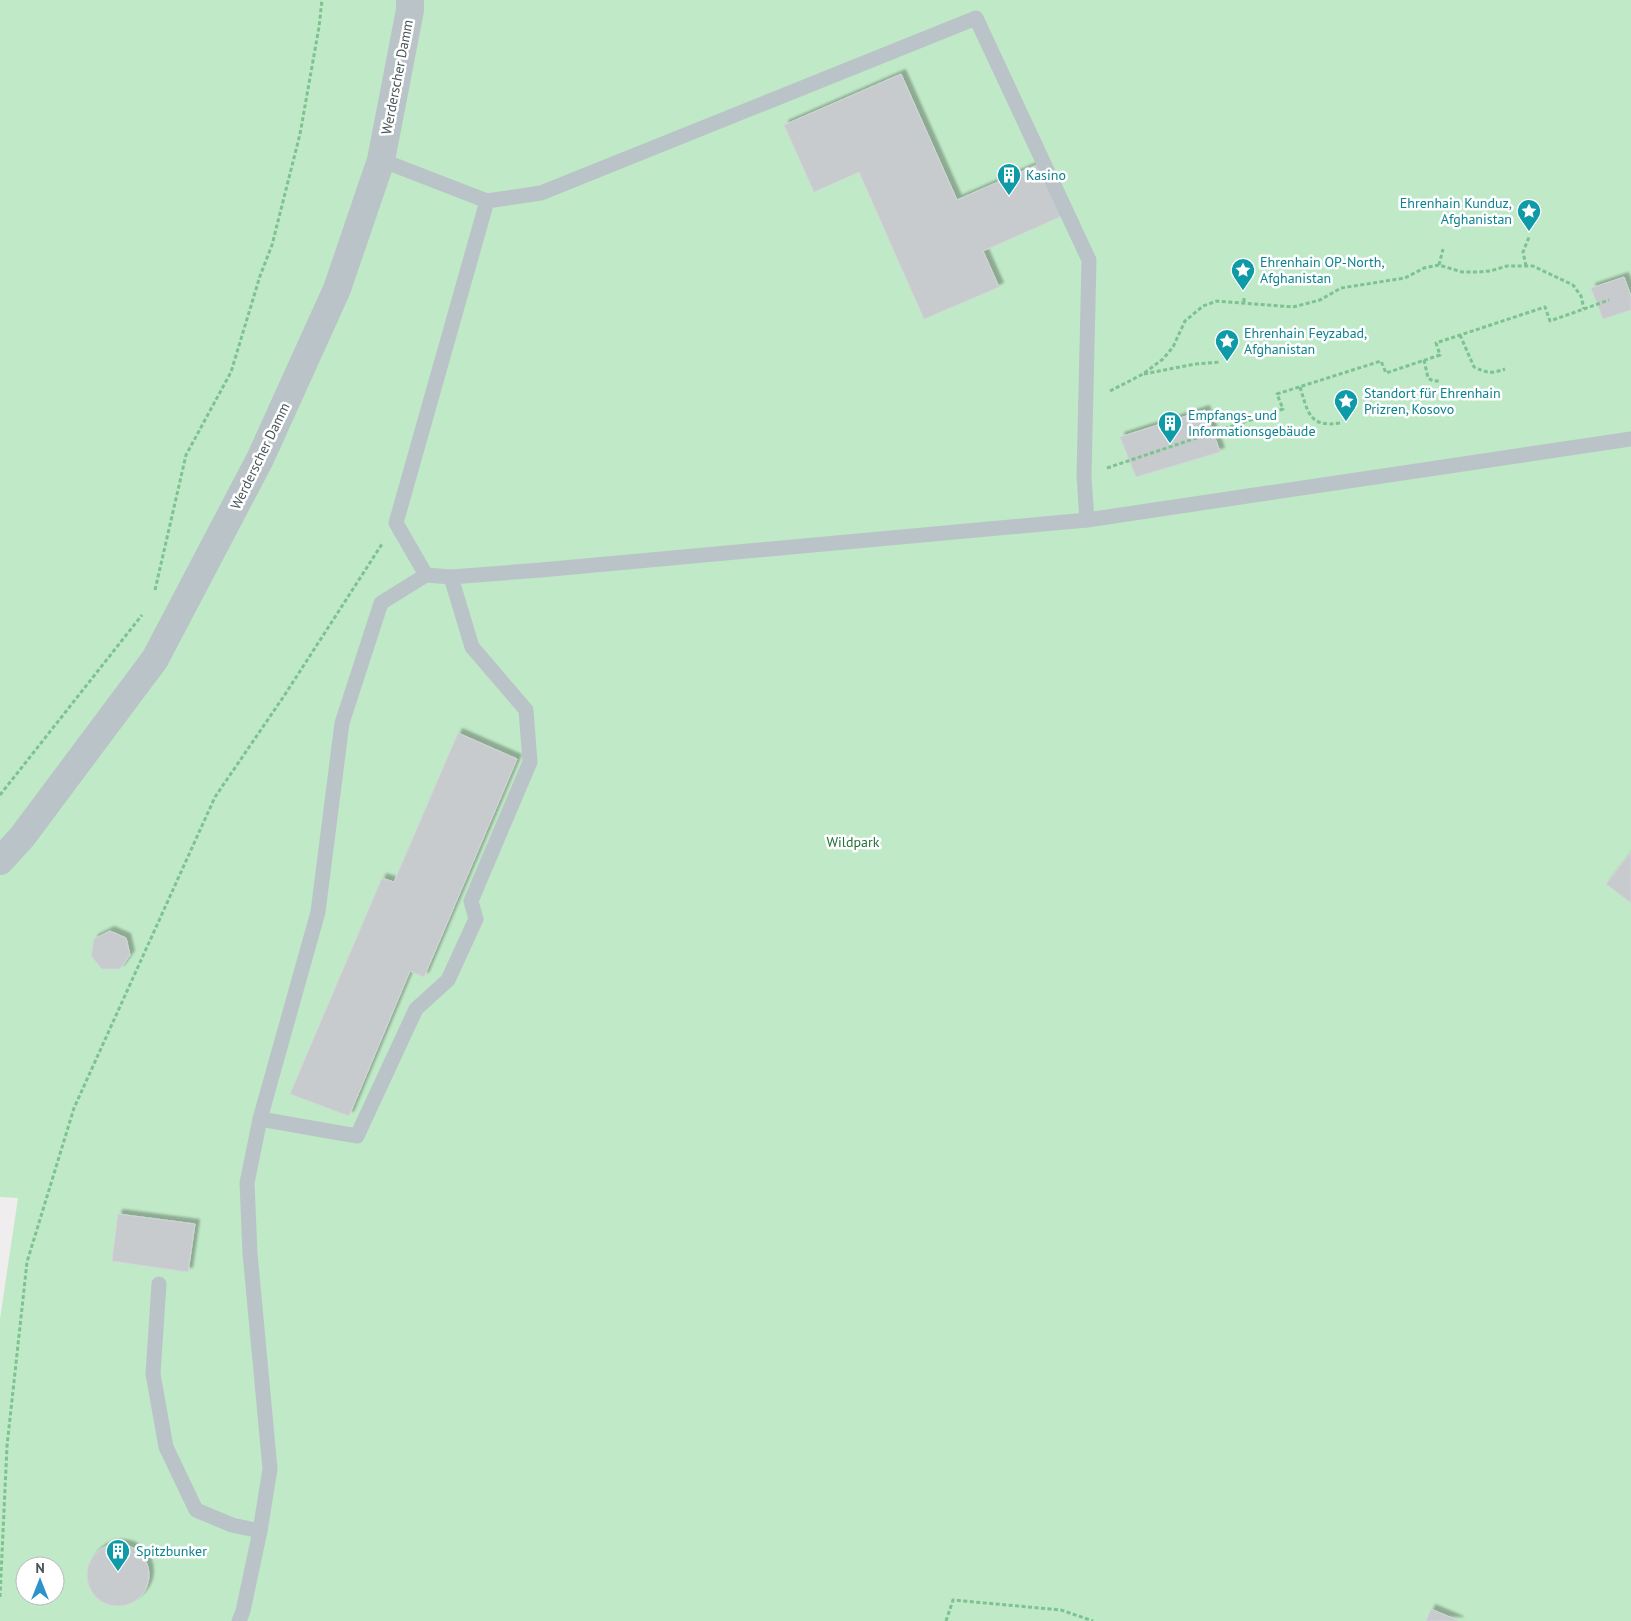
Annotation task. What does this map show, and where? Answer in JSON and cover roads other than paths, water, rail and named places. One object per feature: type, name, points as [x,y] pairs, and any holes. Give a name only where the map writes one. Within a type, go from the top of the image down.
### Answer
[{"type":"street","name":"Werderscher Damm","points":[[0,860],[22,837],[155,658],[264,450],[337,289],[382,160],[410,10],[410,0]]},
{"type":"lane","points":[[382,160],[487,200],[541,193],[976,18],[1090,260],[1084,476],[1087,520]]},
{"type":"lane","points":[[426,575],[396,523],[487,200]]},
{"type":"lane","points":[[239,1621],[243,1611],[260,1531],[270,1469],[250,1253],[247,1183],[260,1119],[318,912],[342,723],[381,603],[426,575],[451,577],[550,569],[1087,520],[1631,439]]},
{"type":"lane","points":[[260,1119],[356,1136],[416,1009],[448,980],[476,919],[471,901],[530,762],[526,710],[472,647],[451,577]]},
{"type":"lane","points":[[159,1284],[153,1374],[166,1446],[196,1510],[232,1525],[260,1531]]},
{"type":"place","name":"Kasino","points":[[1009,196]]},
{"type":"place","name":"Ehrenhain Kunduz, Afghanistan","points":[[1529,232]]},
{"type":"place","name":"Ehrenhain OP-North, Afghanistan","points":[[1243,291]]},
{"type":"place","name":"Ehrenhain Feyzabad, Afghanistan","points":[[1227,362]]},
{"type":"place","name":"Standort für Ehrenhain Prizren, Kosovo","points":[[1346,422]]},
{"type":"place","name":"Empfangs- und Informationsgebäude","points":[[1170,444]]},
{"type":"place","name":"Spitzbunker","points":[[118,1572]]},
{"type":"park label","name":"Wildpark","points":[[853,842]]}]
